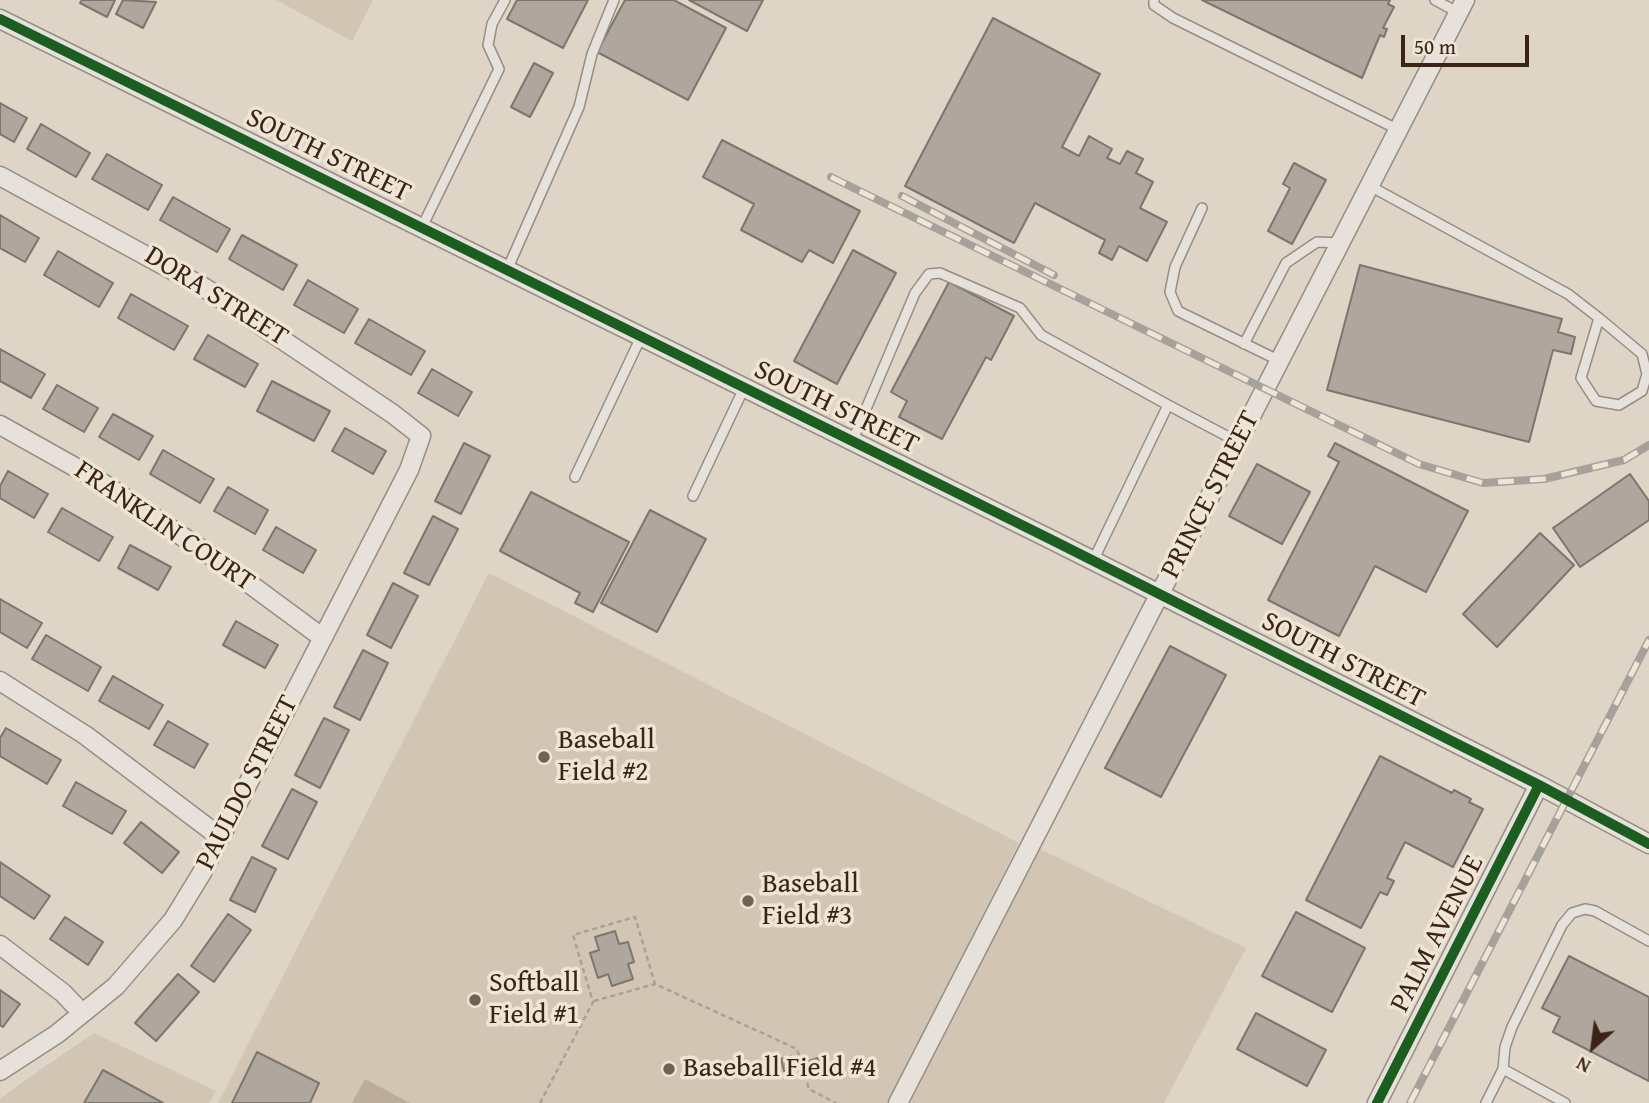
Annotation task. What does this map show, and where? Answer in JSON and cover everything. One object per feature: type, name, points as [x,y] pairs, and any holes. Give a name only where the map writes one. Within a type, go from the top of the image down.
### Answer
[{"type":"street","name":"PRINCE STREET","points":[[898,1103],[1462,7]]},
{"type":"street","name":"SOUTH STREET","points":[[0,19],[1093,561],[1538,785],[1649,844]]},
{"type":"street","name":"DORA STREET","points":[[0,176],[205,288],[348,383],[421,436]]},
{"type":"street","name":"FRANKLIN COURT","points":[[0,425],[98,480],[216,559],[323,638]]},
{"type":"street","name":"PAULDO STREET","points":[[0,1071],[57,1034],[116,986],[173,920],[220,837],[323,638],[408,470],[421,436]]},
{"type":"street","points":[[0,681],[85,735],[220,837]]},
{"type":"street","name":"PALM AVENUE","points":[[1377,1103],[1538,785]]},
{"type":"street","points":[[0,945],[63,993],[82,1013]]},
{"type":"lane","points":[[422,227],[499,69],[488,45],[492,24],[505,0]]},
{"type":"lane","points":[[507,270],[579,107],[592,54],[614,0]]},
{"type":"lane","points":[[1435,0],[1462,7]]},
{"type":"lane","points":[[1151,2],[1173,18],[1399,130]]},
{"type":"lane","points":[[1370,186],[1568,293],[1599,318],[1642,354],[1647,374],[1642,391],[1619,405],[1596,401],[1581,378],[1599,318]]},
{"type":"lane","points":[[1202,208],[1175,267],[1170,292],[1178,311],[1280,361]]},
{"type":"lane","points":[[1244,344],[1286,262],[1317,242],[1341,243]]},
{"type":"lane","points":[[852,442],[915,293],[929,274],[940,273],[1020,307],[1041,335],[1238,442]]},
{"type":"lane","points":[[575,477],[641,337]]},
{"type":"lane","points":[[693,495],[744,388]]},
{"type":"lane","points":[[1093,561],[1168,405]]},
{"type":"lane","points":[[1486,1103],[1503,1069],[1505,1047],[1512,1027],[1563,925],[1572,913],[1585,909],[1595,911],[1649,941]]},
{"type":"lane","points":[[1503,1069],[1565,1103]]},
{"type":"path","points":[[540,1103],[593,1002],[573,934],[635,917],[655,984]]},
{"type":"path","points":[[593,1002],[655,984],[797,1049],[809,1089],[836,1103]]},
{"type":"shaded area","points":[[276,0],[373,0],[352,41]]},
{"type":"shaded area","points":[[489,573],[1019,843],[887,1103],[218,1103]]},
{"type":"shaded area","points":[[1040,849],[1246,948],[1164,1103],[910,1103]]},
{"type":"shaded area","points":[[94,1033],[216,1091],[209,1103],[0,1103],[0,1099]]},
{"type":"shaded area","points":[[365,1079],[410,1103],[352,1103]]},
{"type":"building","points":[[82,0],[115,0],[107,17],[80,3]]},
{"type":"building","points":[[123,0],[156,2],[143,28],[116,14]]},
{"type":"building","points":[[517,0],[588,0],[563,48],[507,19]]},
{"type":"building","points":[[625,0],[674,0],[726,28],[688,100],[597,52]]},
{"type":"building","points":[[689,0],[763,0],[747,31]]},
{"type":"building","points":[[1202,0],[1390,0],[1388,4],[1394,7],[1383,28],[1387,29],[1384,37],[1380,35],[1362,78]]},
{"type":"building","points":[[993,18],[1100,74],[1062,147],[1079,156],[1089,136],[1112,149],[1107,158],[1120,164],[1127,151],[1143,159],[1136,173],[1153,182],[1140,208],[1167,222],[1147,261],[1119,246],[1112,260],[1099,253],[1105,240],[1035,203],[1014,243],[905,186]]},
{"type":"building","points":[[534,63],[553,73],[530,117],[511,107]]},
{"type":"building","points":[[0,103],[27,118],[14,142],[0,134]]},
{"type":"building","points":[[41,124],[90,153],[76,177],[27,149]]},
{"type":"building","points":[[722,140],[860,211],[833,263],[809,250],[802,262],[741,230],[754,204],[703,177]]},
{"type":"building","points":[[107,154],[162,185],[148,210],[92,179]]},
{"type":"building","points":[[1294,163],[1326,180],[1292,244],[1268,231],[1290,188],[1283,184]]},
{"type":"building","points":[[173,197],[230,229],[217,252],[160,220]]},
{"type":"building","points":[[0,215],[39,238],[25,262],[0,248]]},
{"type":"building","points":[[242,235],[297,265],[283,290],[229,259]]},
{"type":"building","points":[[853,250],[896,273],[837,384],[794,361]]},
{"type":"building","points":[[58,251],[113,283],[99,307],[44,275]]},
{"type":"building","points":[[1360,265],[1562,319],[1558,332],[1575,337],[1571,354],[1553,350],[1529,442],[1327,390]]},
{"type":"building","points":[[308,280],[358,309],[344,333],[294,305]]},
{"type":"building","points":[[949,282],[1014,316],[991,360],[986,357],[942,439],[899,417],[907,401],[891,392]]},
{"type":"building","points":[[131,294],[188,326],[174,350],[118,318]]},
{"type":"building","points":[[369,319],[425,351],[411,375],[355,343]]},
{"type":"building","points":[[208,335],[258,364],[245,387],[194,359]]},
{"type":"building","points":[[0,349],[45,374],[31,398],[0,381]]},
{"type":"building","points":[[432,369],[472,392],[458,416],[418,393]]},
{"type":"building","points":[[272,381],[330,411],[314,441],[257,411]]},
{"type":"building","points":[[57,385],[98,408],[84,432],[43,409]]},
{"type":"building","points":[[113,414],[153,436],[139,460],[99,437]]},
{"type":"building","points":[[345,428],[386,451],[373,474],[332,451]]},
{"type":"building","points":[[464,443],[490,456],[461,514],[435,501]]},
{"type":"building","points":[[1335,443],[1468,511],[1426,592],[1375,566],[1339,636],[1268,600],[1339,462],[1328,456]]},
{"type":"building","points":[[163,450],[214,479],[200,503],[150,474]]},
{"type":"building","points":[[1257,464],[1310,492],[1282,544],[1229,516]]},
{"type":"building","points":[[8,471],[48,494],[34,518],[0,498],[0,486]]},
{"type":"building","points":[[1630,474],[1649,501],[1649,520],[1580,567],[1553,528]]},
{"type":"building","points":[[228,487],[268,510],[255,534],[214,511]]},
{"type":"building","points":[[531,492],[629,542],[593,612],[575,603],[580,593],[500,551]]},
{"type":"building","points":[[62,508],[113,537],[99,561],[48,532]]},
{"type":"building","points":[[650,510],[706,539],[657,632],[601,603]]},
{"type":"building","points":[[433,516],[458,529],[429,585],[404,573]]},
{"type":"building","points":[[276,527],[316,550],[303,573],[263,550]]},
{"type":"building","points":[[1540,533],[1574,565],[1497,647],[1463,614]]},
{"type":"building","points":[[130,545],[171,567],[158,590],[118,568]]},
{"type":"building","points":[[393,583],[418,596],[391,648],[367,635]]},
{"type":"building","points":[[0,599],[42,623],[27,648],[0,632]]},
{"type":"building","points":[[236,621],[278,645],[265,668],[223,645]]},
{"type":"building","points":[[46,635],[101,667],[88,691],[32,659]]},
{"type":"building","points":[[1170,646],[1226,675],[1161,797],[1105,768]]},
{"type":"building","points":[[363,650],[388,663],[360,720],[334,707]]},
{"type":"building","points":[[113,676],[163,705],[149,729],[99,701]]},
{"type":"building","points":[[324,718],[349,730],[320,788],[295,775]]},
{"type":"building","points":[[168,721],[208,744],[194,768],[154,745]]},
{"type":"building","points":[[6,728],[61,760],[47,784],[0,756],[0,738]]},
{"type":"building","points":[[1380,756],[1452,793],[1454,790],[1483,809],[1453,867],[1405,842],[1387,878],[1394,881],[1387,895],[1380,892],[1361,928],[1306,900]]},
{"type":"building","points":[[76,782],[126,811],[112,834],[63,806]]},
{"type":"building","points":[[292,789],[317,802],[288,859],[262,846]]},
{"type":"building","points":[[141,822],[179,852],[162,873],[124,843]]},
{"type":"building","points":[[252,857],[276,869],[255,912],[230,900]]},
{"type":"building","points":[[0,862],[50,896],[34,919],[0,896]]},
{"type":"building","points":[[1296,912],[1365,948],[1332,1012],[1262,976]]},
{"type":"building","points":[[228,914],[251,930],[214,982],[191,966]]},
{"type":"building","points":[[65,917],[103,942],[88,965],[50,939]]},
{"type":"building","points":[[615,931],[619,944],[628,942],[634,962],[628,964],[633,979],[612,986],[608,974],[598,978],[590,953],[599,950],[595,937]]},
{"type":"building","points":[[1569,956],[1649,997],[1649,1081],[1553,1032],[1560,1017],[1542,1008]]},
{"type":"building","points":[[178,974],[199,992],[156,1041],[135,1023]]},
{"type":"building","points":[[0,990],[20,1004],[3,1027],[0,1025]]},
{"type":"building","points":[[1256,1013],[1326,1050],[1307,1086],[1237,1049]]},
{"type":"building","points":[[257,1052],[319,1083],[310,1103],[232,1103]]},
{"type":"building","points":[[791,1056],[795,1068],[784,1071],[781,1059]]},
{"type":"building","points":[[818,1058],[822,1073],[810,1077],[806,1062]]},
{"type":"building","points":[[103,1070],[163,1103],[84,1103]]},
{"type":"railway","points":[[831,177],[1419,464],[1483,483],[1544,479],[1624,460],[1649,445]]},
{"type":"railway","points":[[902,196],[1054,275]]},
{"type":"railway","points":[[1410,1103],[1649,640]]},
{"type":"cycle path","points":[[0,19],[1052,540],[1539,785],[1649,844]]},
{"type":"cycle path","points":[[1377,1103],[1539,785]]},
{"type":"place","name":"Baseball Field #2","points":[[544,757]]},
{"type":"place","name":"Baseball Field #3","points":[[748,901]]},
{"type":"place","name":"Softball Field #1","points":[[475,1000]]},
{"type":"place","name":"Baseball Field #4","points":[[669,1069]]}]
